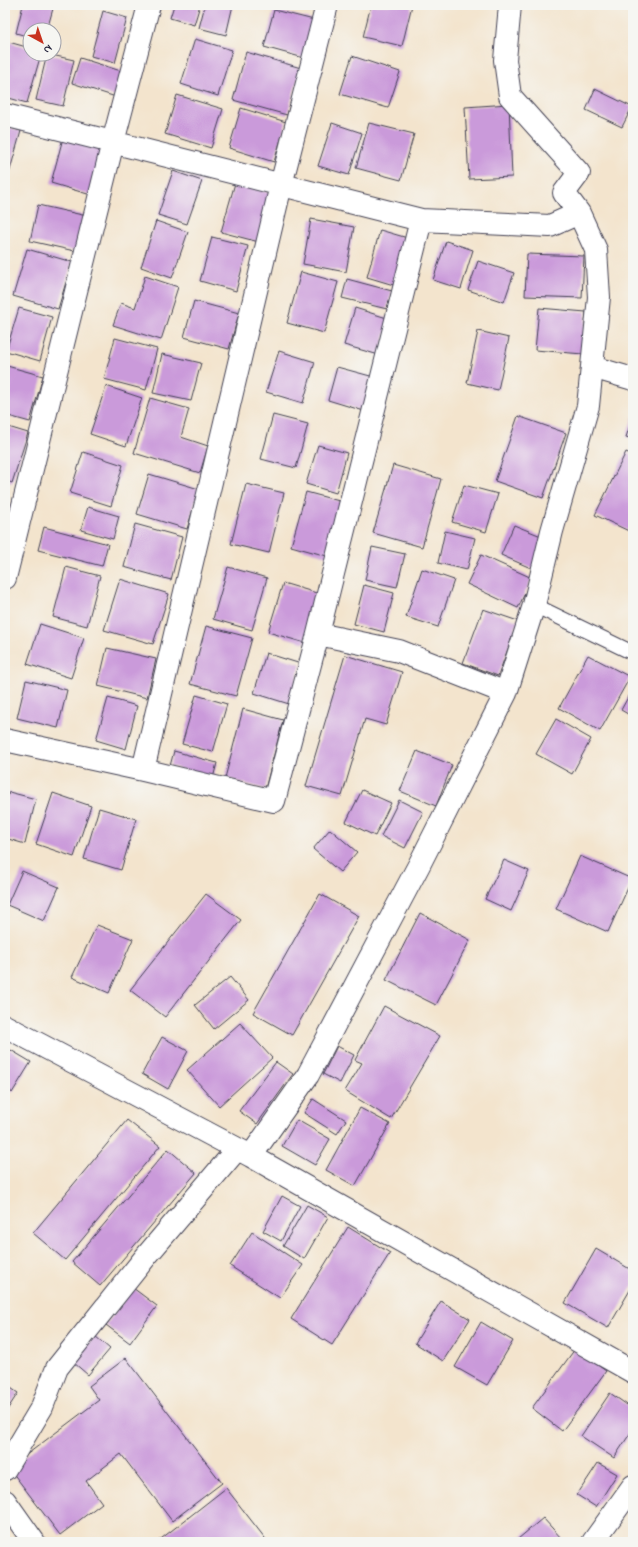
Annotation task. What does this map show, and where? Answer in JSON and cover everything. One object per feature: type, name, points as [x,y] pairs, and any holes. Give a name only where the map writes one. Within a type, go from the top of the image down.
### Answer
[{"type":"street","points":[[5,578],[113,142],[149,5]]},
{"type":"street","points":[[143,770],[280,184],[327,5]]},
{"type":"street","points":[[5,1469],[42,1407],[57,1368],[148,1254],[244,1152],[308,1075],[415,872],[506,693],[534,605],[552,531],[588,406],[599,297],[596,250],[579,213],[564,193],[579,173],[510,96],[505,60],[510,5]]},
{"type":"street","points":[[5,115],[421,220],[550,226],[579,213]]},
{"type":"street","points":[[5,740],[143,770],[274,802],[318,634],[421,220]]},
{"type":"street","points":[[592,368],[633,379]]},
{"type":"street","points":[[318,634],[399,651],[506,693]]},
{"type":"street","points":[[5,1026],[244,1152],[633,1372]]},
{"type":"street","points":[[593,1542],[633,1486]]},
{"type":"street","points":[[5,1501],[34,1542]]},
{"type":"lane","points":[[534,605],[633,653]]},
{"type":"building","points":[[23,5],[54,5],[49,22],[22,22],[22,35],[16,33]]},
{"type":"building","points":[[118,5],[142,5],[140,11]]},
{"type":"building","points":[[174,5],[200,5],[194,25],[170,18]]},
{"type":"building","points":[[205,5],[233,5],[226,35],[199,28]]},
{"type":"building","points":[[296,5],[315,5],[314,11]]},
{"type":"building","points":[[371,5],[412,5],[402,46],[363,37]]},
{"type":"building","points":[[274,10],[314,20],[304,58],[264,47]]},
{"type":"building","points":[[103,11],[127,18],[115,63],[91,56]]},
{"type":"building","points":[[195,39],[232,50],[218,96],[181,84]]},
{"type":"building","points":[[5,41],[22,46],[22,62],[39,62],[27,103],[5,97]]},
{"type":"building","points":[[246,52],[301,68],[287,115],[233,100]]},
{"type":"building","points":[[352,56],[400,72],[388,108],[340,94]]},
{"type":"building","points":[[62,57],[74,60],[63,106],[36,100],[45,62],[62,62]]},
{"type":"building","points":[[80,58],[124,72],[116,97],[72,83]]},
{"type":"building","points":[[595,89],[632,107],[622,127],[586,110]]},
{"type":"building","points":[[177,95],[223,109],[211,148],[165,134]]},
{"type":"building","points":[[509,104],[512,177],[469,179],[465,107]]},
{"type":"building","points":[[241,108],[286,122],[274,162],[229,148]]},
{"type":"building","points":[[332,123],[362,133],[349,175],[318,166]]},
{"type":"building","points":[[369,123],[414,134],[401,180],[356,168]]},
{"type":"building","points":[[5,126],[21,131],[8,177],[5,176]]},
{"type":"building","points":[[63,138],[104,149],[91,195],[51,183]]},
{"type":"building","points":[[173,171],[202,181],[187,224],[158,215]]},
{"type":"building","points":[[235,183],[273,194],[259,242],[221,232]]},
{"type":"building","points":[[38,205],[87,216],[79,252],[30,241]]},
{"type":"building","points":[[311,219],[354,227],[346,272],[303,264]]},
{"type":"building","points":[[156,221],[188,232],[172,278],[141,267]]},
{"type":"building","points":[[380,230],[411,239],[397,286],[367,277]]},
{"type":"building","points":[[212,237],[248,246],[236,291],[200,281]]},
{"type":"building","points":[[446,241],[473,250],[461,289],[433,280]]},
{"type":"building","points":[[27,249],[72,262],[58,309],[13,296]]},
{"type":"building","points":[[527,254],[584,256],[582,298],[525,296]]},
{"type":"building","points":[[478,261],[514,273],[504,302],[468,290]]},
{"type":"building","points":[[301,272],[338,282],[324,333],[287,323]]},
{"type":"building","points":[[145,276],[178,287],[161,340],[113,325],[121,303],[135,308]]},
{"type":"building","points":[[347,279],[392,291],[387,309],[342,298]]},
{"type":"building","points":[[194,301],[239,313],[229,349],[184,337]]},
{"type":"building","points":[[19,308],[52,317],[40,361],[6,351]]},
{"type":"building","points":[[355,308],[390,319],[379,355],[344,345]]},
{"type":"building","points":[[539,308],[586,312],[583,354],[535,350]]},
{"type":"building","points":[[478,331],[509,338],[498,390],[467,383]]},
{"type":"building","points":[[115,338],[157,349],[146,390],[104,379]]},
{"type":"building","points":[[279,351],[315,362],[303,403],[266,392]]},
{"type":"building","points":[[162,354],[201,363],[191,401],[153,393]]},
{"type":"building","points":[[7,366],[43,376],[30,422],[5,415],[5,372]]},
{"type":"building","points":[[337,367],[374,377],[364,411],[328,400]]},
{"type":"building","points":[[106,386],[142,398],[126,446],[90,434]]},
{"type":"building","points":[[150,398],[189,409],[181,437],[208,446],[200,473],[134,453]]},
{"type":"building","points":[[273,415],[308,424],[296,468],[261,459]]},
{"type":"building","points":[[518,416],[566,433],[543,498],[495,481]]},
{"type":"building","points":[[633,417],[633,439],[626,437]]},
{"type":"building","points":[[5,426],[28,433],[12,483],[5,480]]},
{"type":"building","points":[[318,445],[347,453],[336,493],[306,484]]},
{"type":"building","points":[[83,452],[123,465],[111,506],[70,493]]},
{"type":"building","points":[[626,452],[633,455],[633,533],[595,515]]},
{"type":"building","points":[[393,465],[441,479],[422,547],[373,533]]},
{"type":"building","points":[[149,474],[199,489],[187,529],[137,514]]},
{"type":"building","points":[[246,484],[284,493],[269,553],[231,544]]},
{"type":"building","points":[[464,485],[498,494],[486,532],[452,522]]},
{"type":"building","points":[[306,492],[343,502],[327,556],[291,546]]},
{"type":"building","points":[[5,505],[18,508],[5,541]]},
{"type":"building","points":[[88,507],[119,516],[113,539],[81,530]]},
{"type":"building","points":[[135,524],[182,537],[171,580],[124,567]]},
{"type":"building","points":[[514,525],[546,538],[533,569],[501,555]]},
{"type":"building","points":[[44,527],[108,544],[102,566],[38,550]]},
{"type":"building","points":[[445,531],[475,538],[467,570],[438,563]]},
{"type":"building","points":[[372,547],[405,554],[397,587],[365,580]]},
{"type":"building","points":[[481,555],[532,578],[518,608],[467,584]]},
{"type":"building","points":[[66,567],[100,576],[87,626],[53,617]]},
{"type":"building","points":[[228,567],[267,578],[252,630],[213,619]]},
{"type":"building","points":[[422,569],[454,580],[438,627],[406,617]]},
{"type":"building","points":[[120,579],[169,594],[153,644],[104,630]]},
{"type":"building","points":[[283,583],[320,594],[305,643],[268,632]]},
{"type":"building","points":[[364,585],[394,593],[384,632],[354,624]]},
{"type":"building","points":[[483,609],[518,621],[498,676],[463,663]]},
{"type":"building","points":[[40,624],[84,638],[71,678],[27,664]]},
{"type":"building","points":[[206,626],[252,638],[236,696],[190,684]]},
{"type":"building","points":[[107,648],[156,659],[147,698],[98,686]]},
{"type":"building","points":[[266,653],[301,664],[289,704],[254,693]]},
{"type":"building","points":[[345,655],[402,672],[386,725],[365,719],[342,796],[306,786]]},
{"type":"building","points":[[588,655],[630,677],[600,731],[559,708]]},
{"type":"building","points":[[26,680],[67,690],[58,728],[17,718]]},
{"type":"building","points":[[633,688],[633,717],[621,710]]},
{"type":"building","points":[[196,695],[227,704],[213,752],[182,744]]},
{"type":"building","points":[[108,698],[137,706],[126,749],[96,740]]},
{"type":"building","points":[[243,709],[283,720],[265,789],[225,778]]},
{"type":"building","points":[[556,719],[591,739],[572,774],[536,754]]},
{"type":"building","points":[[174,751],[217,763],[213,778],[170,766]]},
{"type":"building","points":[[417,751],[452,765],[436,806],[400,791]]},
{"type":"building","points":[[362,790],[391,803],[375,836],[346,822]]},
{"type":"building","points":[[9,792],[36,799],[25,844],[5,838],[5,806]]},
{"type":"building","points":[[53,793],[91,806],[74,857],[36,844]]},
{"type":"building","points":[[399,800],[423,812],[405,848],[381,836]]},
{"type":"building","points":[[99,808],[136,819],[121,870],[84,859]]},
{"type":"building","points":[[330,829],[357,852],[340,872],[313,849]]},
{"type":"building","points":[[580,856],[632,879],[608,932],[556,909]]},
{"type":"building","points":[[504,860],[529,871],[511,911],[485,899]]},
{"type":"building","points":[[22,871],[59,887],[44,921],[7,905]]},
{"type":"building","points":[[206,894],[241,920],[165,1017],[130,990]]},
{"type":"building","points":[[320,894],[359,916],[292,1035],[253,1013]]},
{"type":"building","points":[[420,913],[470,940],[436,1005],[386,980]]},
{"type":"building","points":[[97,925],[133,939],[109,993],[72,977]]},
{"type":"building","points":[[230,977],[249,1000],[214,1029],[195,1005]]},
{"type":"building","points":[[384,1006],[440,1036],[391,1119],[345,1091],[362,1063],[355,1060]]},
{"type":"building","points":[[240,1023],[272,1058],[219,1106],[187,1070]]},
{"type":"building","points":[[162,1037],[188,1051],[168,1089],[142,1074]]},
{"type":"building","points":[[337,1046],[354,1055],[340,1083],[323,1074]]},
{"type":"building","points":[[9,1049],[31,1062],[12,1093],[5,1084],[5,1056]]},
{"type":"building","points":[[276,1062],[293,1074],[257,1124],[239,1111]]},
{"type":"building","points":[[313,1099],[346,1120],[337,1134],[304,1113]]},
{"type":"building","points":[[360,1108],[390,1124],[355,1186],[326,1170]]},
{"type":"building","points":[[127,1120],[160,1146],[65,1260],[33,1233]]},
{"type":"building","points":[[297,1120],[330,1139],[315,1165],[282,1146]]},
{"type":"building","points":[[168,1149],[196,1173],[100,1286],[72,1262]]},
{"type":"building","points":[[282,1196],[300,1206],[281,1241],[263,1231]]},
{"type":"building","points":[[307,1205],[328,1217],[304,1259],[283,1246]]},
{"type":"building","points":[[348,1227],[390,1253],[332,1345],[291,1319]]},
{"type":"building","points":[[252,1232],[303,1265],[280,1298],[230,1266]]},
{"type":"building","points":[[596,1249],[633,1271],[633,1285],[608,1328],[565,1303]]},
{"type":"building","points":[[133,1288],[157,1306],[130,1343],[106,1325]]},
{"type":"building","points":[[441,1301],[470,1319],[443,1361],[415,1343]]},
{"type":"building","points":[[481,1322],[513,1341],[487,1385],[455,1367]]},
{"type":"building","points":[[95,1336],[110,1349],[88,1375],[73,1362]]},
{"type":"building","points":[[575,1349],[606,1371],[562,1431],[532,1408]]},
{"type":"building","points":[[126,1358],[222,1483],[172,1521],[121,1454],[86,1481],[102,1503],[60,1535],[9,1468],[99,1400],[89,1386]]},
{"type":"building","points":[[5,1384],[18,1393],[5,1413]]},
{"type":"building","points":[[610,1393],[633,1409],[633,1429],[614,1458],[581,1436]]},
{"type":"building","points":[[598,1463],[617,1474],[596,1507],[577,1495]]},
{"type":"building","points":[[226,1488],[268,1542],[157,1542]]},
{"type":"building","points":[[543,1518],[562,1539],[558,1542],[520,1542],[518,1539]]}]
